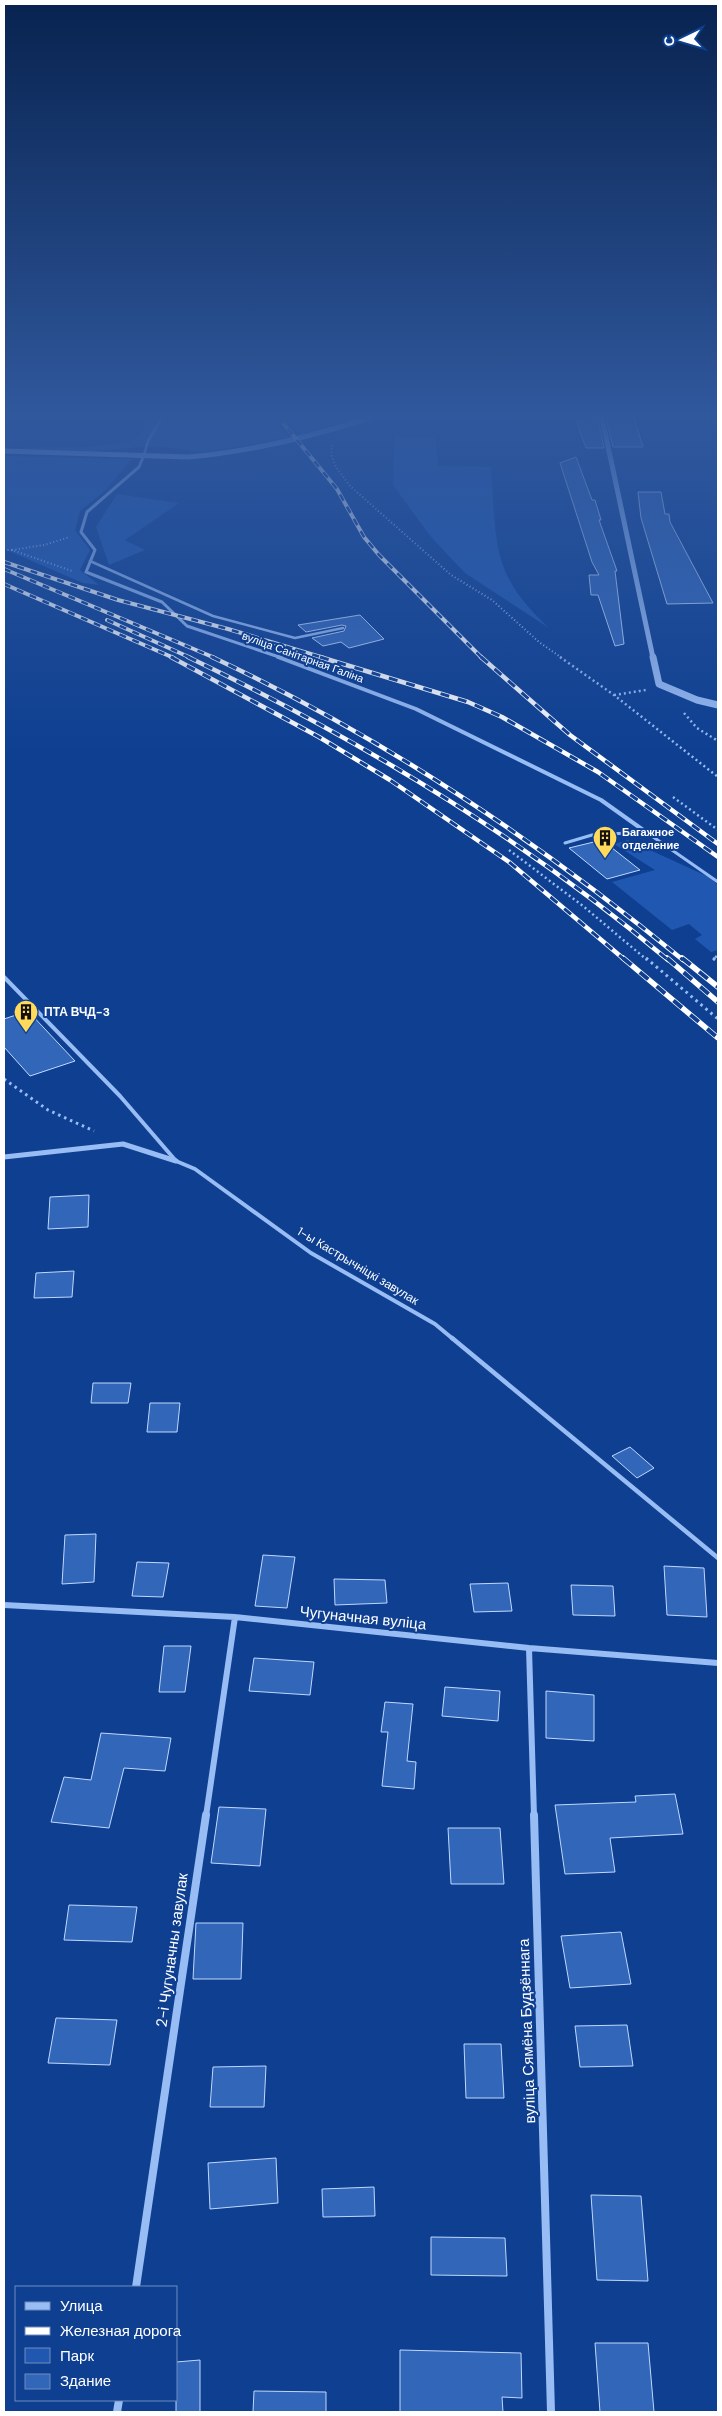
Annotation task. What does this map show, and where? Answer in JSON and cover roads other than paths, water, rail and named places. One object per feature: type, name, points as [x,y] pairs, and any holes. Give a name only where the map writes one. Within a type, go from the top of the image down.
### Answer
[{"type":"street","points":[[82,531],[95,550],[90,561]]},
{"type":"street","points":[[626,531],[659,684],[718,705]]},
{"type":"street","name":"вуліца Санітарная Галіна","points":[[90,561],[86,572],[162,602],[187,626],[323,672],[416,709],[601,800],[646,832]]},
{"type":"street","points":[[4,1157],[123,1144],[176,1161]]},
{"type":"street","name":"Чугуначная вуліца","points":[[4,1605],[235,1617],[530,1648],[718,1664]]},
{"type":"street","name":"2-і Чугуначны завулак","points":[[136,2286],[235,1617]]},
{"type":"street","name":"вуліца Сямёна Будзённага","points":[[530,1648],[551,2412]]},
{"type":"lane","points":[[90,561],[213,616],[295,638],[343,628]]},
{"type":"lane","points":[[565,843],[592,836],[646,832],[718,882]]},
{"type":"lane","name":"1-ы Кастрычніцкі завулак","points":[[4,977],[120,1096],[176,1161],[195,1170],[312,1253],[436,1324],[550,1417],[630,1487],[718,1558]]},
{"type":"railway","points":[[360,531],[379,555],[481,657]]},
{"type":"railway","points":[[4,562],[118,600],[228,629],[324,658]]},
{"type":"railway","points":[[4,569],[215,658]]},
{"type":"railway","points":[[4,584],[174,658]]},
{"type":"railway","points":[[107,620],[191,658]]},
{"type":"railway","points":[[171,657],[319,737],[390,780],[509,862],[625,960]]},
{"type":"railway","points":[[188,657],[315,722],[377,756],[437,793],[555,872],[668,960]]},
{"type":"railway","points":[[212,657],[275,688],[398,756],[516,833],[573,874],[683,960]]},
{"type":"railway","points":[[320,657],[468,702],[502,717],[598,772],[718,857]]},
{"type":"railway","points":[[481,657],[570,735],[718,844]]},
{"type":"railway","points":[[623,958],[718,1038]]},
{"type":"railway","points":[[667,958],[718,1002]]},
{"type":"railway","points":[[682,958],[718,987]]},
{"type":"place","name":"Багажное отделение","points":[[605,859]]},
{"type":"place","name":"ПТА ВЧД-3","points":[[26,1033]]}]
